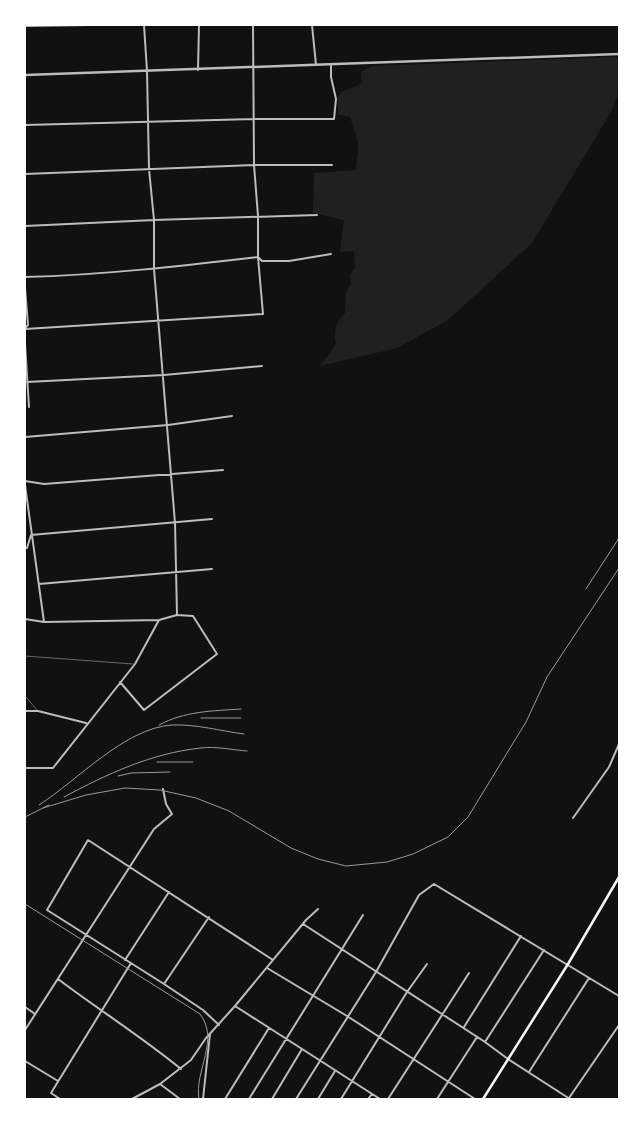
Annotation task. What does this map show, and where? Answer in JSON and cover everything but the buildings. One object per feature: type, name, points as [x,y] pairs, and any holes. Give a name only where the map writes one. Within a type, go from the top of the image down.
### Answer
[{"type":"main road","points":[[483,1099],[568,964],[619,877]]},
{"type":"street","points":[[25,26],[92,25]]},
{"type":"street","points":[[144,25],[149,169],[154,220],[154,269],[172,474],[177,615]]},
{"type":"street","points":[[198,70],[199,25]]},
{"type":"street","points":[[25,328],[263,314],[258,257],[258,216],[254,165],[253,25]]},
{"type":"street","points":[[312,25],[316,65]]},
{"type":"street","points":[[25,75],[331,66],[432,60],[619,54]]},
{"type":"street","points":[[25,125],[254,119],[334,119],[336,99],[331,77],[331,66]]},
{"type":"street","points":[[25,174],[254,165],[332,165]]},
{"type":"street","points":[[25,226],[258,216],[317,216]]},
{"type":"street","points":[[25,277],[74,276],[258,257],[262,261],[289,261],[331,254]]},
{"type":"street","points":[[25,288],[28,325],[25,328]]},
{"type":"street","points":[[25,344],[29,407]]},
{"type":"street","points":[[27,382],[262,366]]},
{"type":"street","points":[[25,437],[168,425],[232,416]]},
{"type":"street","points":[[25,481],[44,484],[223,470]]},
{"type":"street","points":[[25,485],[44,622]]},
{"type":"street","points":[[31,535],[212,519]]},
{"type":"street","points":[[25,548],[27,548],[31,535]]},
{"type":"street","points":[[39,584],[212,569]]},
{"type":"street","points":[[25,619],[44,622],[159,620],[177,615],[193,616],[217,654],[144,710],[120,682]]},
{"type":"street","points":[[25,768],[53,768],[134,664],[159,620]]},
{"type":"street","points":[[25,711],[38,711],[87,723]]},
{"type":"street","points":[[573,818],[609,767],[619,744]]},
{"type":"street","points":[[25,1030],[154,829],[172,814],[166,804],[163,789]]},
{"type":"street","points":[[219,1024],[203,1010],[164,984],[47,910],[88,840],[273,960]]},
{"type":"street","points":[[296,1099],[376,972],[419,895],[434,884],[619,996]]},
{"type":"street","points":[[126,960],[169,892]]},
{"type":"street","points":[[132,1099],[160,1084],[191,1060],[206,1038],[318,909]]},
{"type":"street","points":[[249,1099],[363,914]]},
{"type":"street","points":[[164,984],[209,917]]},
{"type":"street","points":[[303,924],[569,1099],[619,1025]]},
{"type":"street","points":[[463,1028],[521,936]]},
{"type":"street","points":[[485,1042],[544,950]]},
{"type":"street","points":[[60,1099],[51,1093],[131,963]]},
{"type":"street","points":[[341,1099],[427,964]]},
{"type":"street","points":[[267,968],[348,1016],[475,1099]]},
{"type":"street","points":[[388,1099],[470,973]]},
{"type":"street","points":[[58,978],[101,1012],[150,1044],[181,1069]]},
{"type":"street","points":[[528,1072],[589,978]]},
{"type":"street","points":[[235,1006],[380,1099]]},
{"type":"street","points":[[25,1007],[35,1014]]},
{"type":"street","points":[[225,1099],[269,1028]]},
{"type":"street","points":[[203,1099],[210,1034]]},
{"type":"street","points":[[437,1099],[476,1037]]},
{"type":"street","points":[[272,1099],[302,1049]]},
{"type":"street","points":[[25,1061],[58,1081]]},
{"type":"street","points":[[318,1099],[335,1070]]},
{"type":"street","points":[[160,1084],[180,1099]]},
{"type":"street","points":[[368,1099],[372,1094]]},
{"type":"lane","points":[[25,656],[134,664]]},
{"type":"lane","points":[[25,696],[38,711]]},
{"type":"shaded area","points":[[619,58],[619,92],[611,112],[532,243],[448,320],[397,348],[320,366],[336,344],[336,327],[345,313],[346,291],[351,284],[350,275],[355,267],[354,251],[340,252],[344,220],[313,213],[314,173],[356,170],[358,148],[355,131],[350,117],[338,114],[338,97],[341,92],[362,82],[362,71],[373,66]]},
{"type":"tram line","points":[[25,904],[200,1014],[208,1034],[198,1088],[199,1099]]},
{"type":"railway","points":[[586,589],[619,538]]},
{"type":"railway","points":[[43,808],[86,795],[125,788],[160,790],[196,798],[229,811],[291,848],[318,859],[346,866],[387,862],[413,854],[448,837],[468,817],[526,722],[547,677],[619,568]]},
{"type":"railway","points":[[159,725],[189,714],[241,709]]},
{"type":"railway","points":[[201,718],[241,718]]},
{"type":"railway","points":[[39,805],[102,757],[137,735],[154,728],[181,725],[244,734]]},
{"type":"railway","points":[[64,797],[113,773],[165,755],[207,748],[247,751]]},
{"type":"railway","points":[[157,762],[193,762]]},
{"type":"railway","points":[[118,776],[131,773],[170,772]]},
{"type":"railway","points":[[25,817],[49,805]]}]
